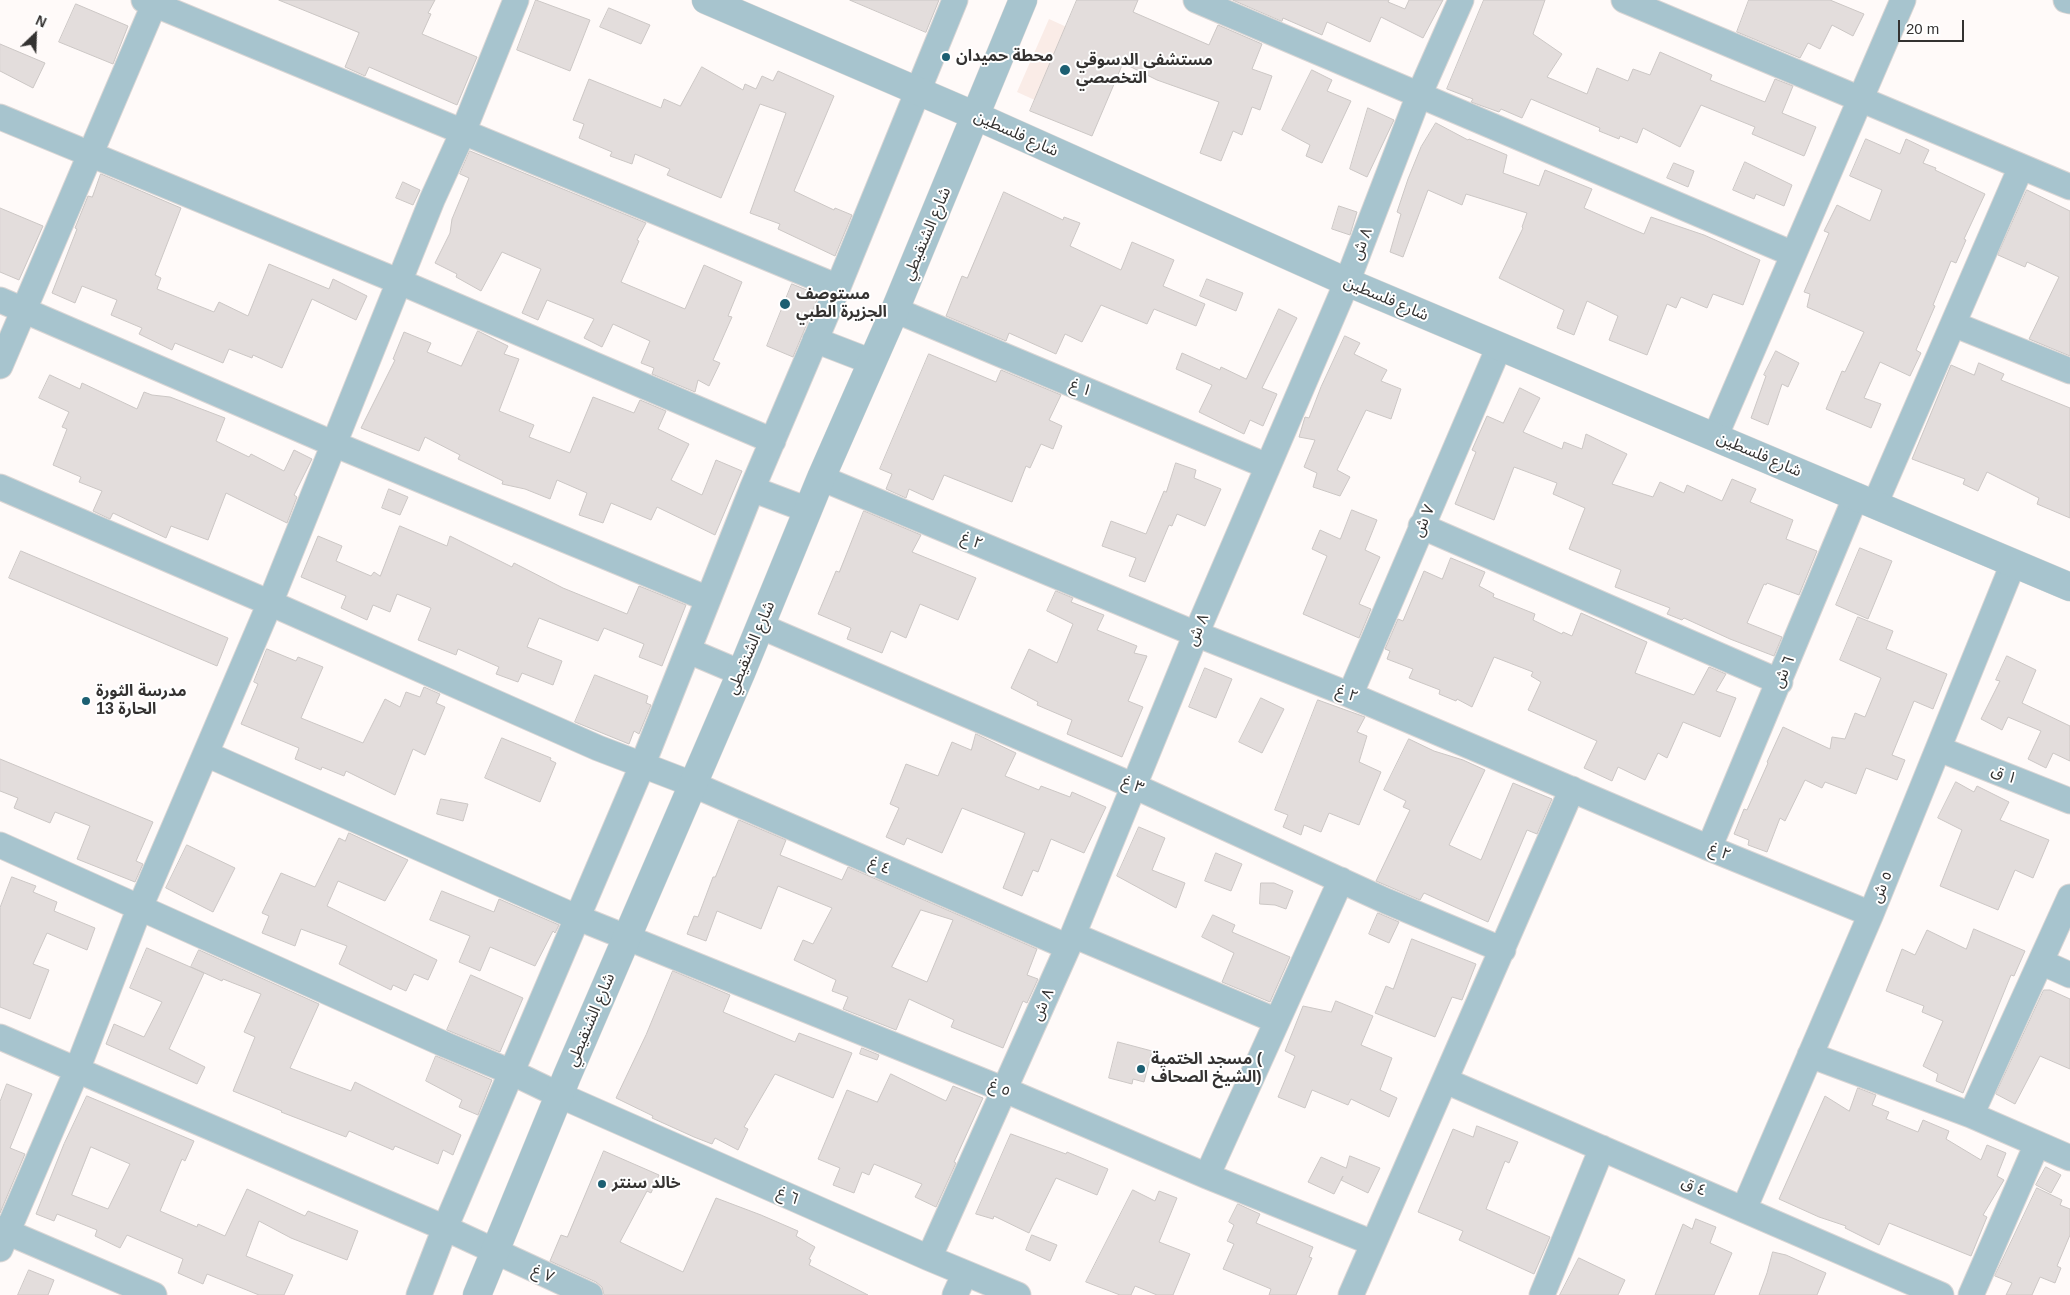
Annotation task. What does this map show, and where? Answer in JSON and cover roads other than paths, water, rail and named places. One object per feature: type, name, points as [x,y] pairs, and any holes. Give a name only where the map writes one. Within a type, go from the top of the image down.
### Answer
[{"type":"street","points":[[154,1295],[2,1237],[77,1070],[140,907],[270,603],[432,200],[463,132],[516,0]]},
{"type":"street","name":"شارع فلسطين","points":[[706,0],[976,116],[1347,282],[2070,587]]},
{"type":"street","points":[[419,1295],[445,1228],[576,917],[642,766],[752,489],[816,340],[955,0]]},
{"type":"street","name":"شارع الشنقيطي","points":[[477,1295],[821,478],[895,310],[1023,0]]},
{"type":"street","points":[[1196,0],[1794,254]]},
{"type":"street","name":"٨ ش","points":[[929,1258],[1070,941],[1196,634],[1347,282],[1418,95],[1461,0]]},
{"type":"street","points":[[1624,0],[2070,187]]},
{"type":"street","points":[[1715,437],[1903,0]]},
{"type":"street","points":[[2066,0],[2070,1]]},
{"type":"street","points":[[0,366],[90,155],[152,2],[838,287]]},
{"type":"street","points":[[0,117],[400,282],[772,441]]},
{"type":"street","name":"٦ ش","points":[[1709,848],[1780,682],[1866,500],[1953,324],[2020,166]]},
{"type":"street","points":[[0,300],[334,444],[708,599]]},
{"type":"street","name":"١ غ","points":[[895,310],[1267,466]]},
{"type":"street","points":[[1953,324],[2070,371]]},
{"type":"street","points":[[816,340],[872,362]]},
{"type":"street","name":"٧ ش","points":[[1350,695],[1499,347]]},
{"type":"street","name":"٢ غ","points":[[821,478],[1196,634],[1350,695],[1709,848],[1871,914]]},
{"type":"street","name":"٤ غ","points":[[0,487],[642,766],[692,784],[1070,941],[1277,1021]]},
{"type":"street","points":[[752,489],[808,510]]},
{"type":"street","points":[[1421,526],[1780,682]]},
{"type":"street","name":"٥ ش","points":[[1744,1209],[1871,914],[2013,564]]},
{"type":"street","name":"٣ غ","points":[[760,626],[1134,786],[1341,880],[1503,950]]},
{"type":"street","points":[[689,651],[740,673]]},
{"type":"street","name":"١ ق","points":[[1939,749],[2070,801]]},
{"type":"street","name":"٥ غ","points":[[206,754],[576,917],[1005,1090],[1207,1176],[1373,1242]]},
{"type":"street","points":[[1351,1295],[1572,789]]},
{"type":"street","name":"٦ غ","points":[[0,845],[446,1045],[511,1072],[929,1258],[960,1284],[1018,1295]]},
{"type":"street","points":[[1207,1176],[1341,880]]},
{"type":"street","points":[[1971,1115],[2070,897]]},
{"type":"street","points":[[2042,962],[2070,975]]},
{"type":"street","name":"٧ غ","points":[[0,1037],[445,1228],[590,1295]]},
{"type":"street","points":[[1810,1055],[1971,1115],[2070,1158]]},
{"type":"street","name":"٤ ق","points":[[1446,1081],[1941,1295]]},
{"type":"street","points":[[1971,1295],[2037,1144]]},
{"type":"street","points":[[1542,1295],[1602,1148]]},
{"type":"place","name":"محطة حميدان","points":[[946,57]]},
{"type":"place","name":"مستشفى الدسوقي التخصصي","points":[[1065,70]]},
{"type":"place","name":"مستوصف الجزيرة الطبي","points":[[785,304]]},
{"type":"place","name":"مدرسة الثورة الحارة 13","points":[[86,701]]},
{"type":"place","name":"مسجد الختمية ( الشيخ الصحاف)","points":[[1141,1069]]},
{"type":"place","name":"خالد سنتر","points":[[602,1184]]}]
